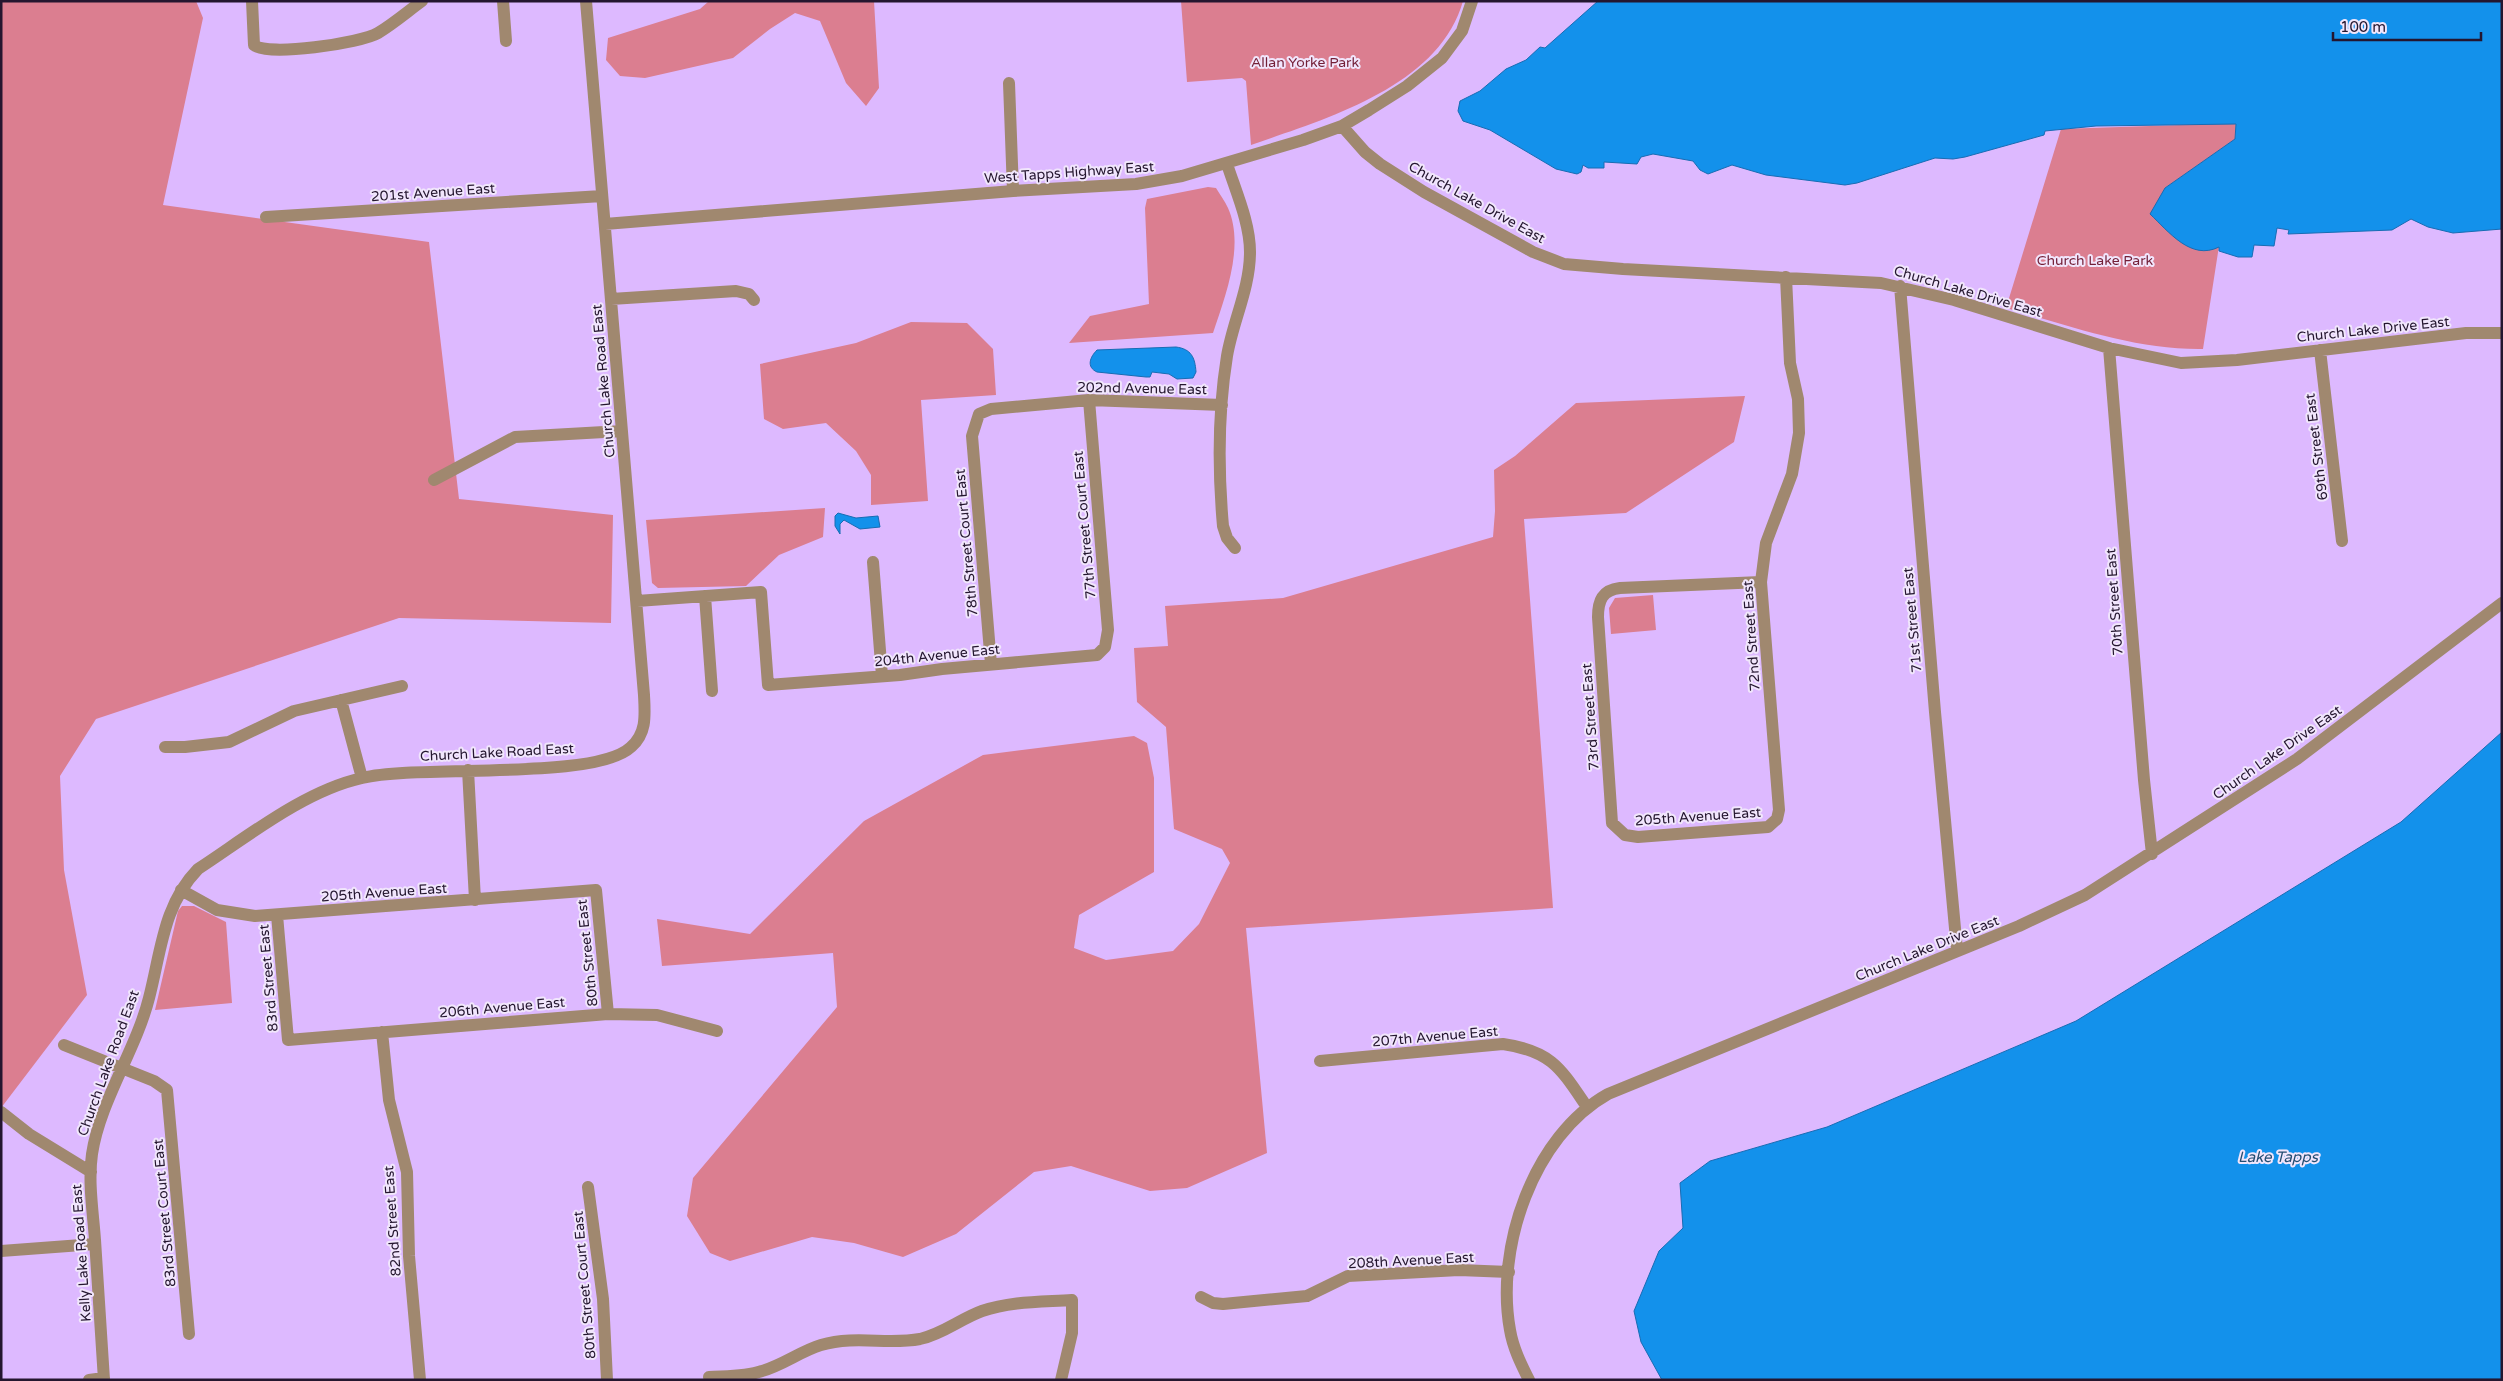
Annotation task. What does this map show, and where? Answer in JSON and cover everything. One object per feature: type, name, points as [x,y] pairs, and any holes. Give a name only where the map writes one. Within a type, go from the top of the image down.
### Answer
[{"type":"street","points":[[252,1],[254,45],[259,49],[272,50],[350,43],[378,33],[422,1]]},
{"type":"street","points":[[503,1],[506,41]]},
{"type":"street","name":"Church Lake Road East","points":[[91,1172],[92,1152],[149,999],[161,938],[169,912],[181,890],[198,869],[281,815],[324,791],[362,778],[393,773],[556,767],[615,756],[631,748],[640,737],[645,719],[637,601],[586,1]]},
{"type":"street","name":"West Tapps Highway East","points":[[605,224],[1013,191],[1152,182],[1227,164],[1342,126],[1407,86],[1442,58],[1462,31],[1472,1]]},
{"type":"street","points":[[1009,83],[1013,191]]},
{"type":"street","name":"Church Lake Drive East","points":[[1342,126],[1365,152],[1380,164],[1468,217],[1546,258],[1583,266],[1786,278],[1841,279],[1900,286],[1954,300],[2108,348],[2181,362],[2237,360],[2466,333],[2502,333]]},
{"type":"street","points":[[1227,164],[1240,204],[1250,252],[1246,282],[1228,355],[1222,405],[1219,479],[1223,526],[1227,538],[1235,548]]},
{"type":"street","name":"201st Avenue East","points":[[266,217],[602,196]]},
{"type":"street","name":"72nd Street East","points":[[1777,819],[1778,800],[1761,582],[1766,543],[1792,474],[1799,433],[1798,399],[1789,344],[1786,278]]},
{"type":"street","name":"71st Street East","points":[[1900,286],[1934,702],[1957,950]]},
{"type":"street","points":[[611,298],[736,291],[749,294],[754,300]]},
{"type":"street","name":"70th Street East","points":[[2108,348],[2140,737],[2152,854]]},
{"type":"street","name":"69th Street East","points":[[2320,350],[2342,541]]},
{"type":"street","name":"202nd Avenue East","points":[[975,420],[979,414],[990,409],[1089,400],[1222,405]]},
{"type":"street","name":"77th Street Court East","points":[[1089,400],[1108,630],[1105,647]]},
{"type":"street","name":"78th Street Court East","points":[[975,420],[972,436],[991,664]]},
{"type":"street","points":[[434,480],[515,437],[622,431]]},
{"type":"street","points":[[873,562],[882,676]]},
{"type":"street","name":"73rd Street East","points":[[1620,832],[1612,823],[1598,617],[1598,605],[1602,597],[1612,589],[1620,588],[1761,582]]},
{"type":"street","name":"204th Avenue East","points":[[705,596],[761,592],[768,685],[882,676],[991,664],[1090,657],[1097,655],[1105,647]]},
{"type":"street","points":[[637,601],[705,596],[712,691]]},
{"type":"street","name":"Church Lake Drive East","points":[[1529,1380],[1512,1341],[1509,1328],[1508,1272],[1517,1224],[1534,1177],[1547,1152],[1566,1127],[1587,1107],[1608,1094],[2019,926],[2085,895],[2298,759],[2502,603]]},
{"type":"street","points":[[165,747],[185,747],[229,742],[294,711],[402,686]]},
{"type":"street","points":[[340,700],[362,778]]},
{"type":"street","points":[[468,770],[475,900]]},
{"type":"street","name":"205th Avenue East","points":[[1620,832],[1638,837],[1768,827],[1777,819]]},
{"type":"street","name":"205th Avenue East","points":[[181,890],[227,914],[255,916],[596,890]]},
{"type":"street","name":"80th Street East","points":[[596,890],[608,1014]]},
{"type":"street","name":"83rd Street East","points":[[277,915],[288,1040]]},
{"type":"street","name":"206th Avenue East","points":[[288,1040],[608,1014],[657,1015],[717,1031]]},
{"type":"street","name":"82nd Street East","points":[[382,1032],[389,1100],[407,1172],[410,1256],[420,1380]]},
{"type":"street","name":"207th Avenue East","points":[[1320,1061],[1503,1044],[1518,1046],[1544,1055],[1551,1061],[1567,1078],[1587,1107]]},
{"type":"street","points":[[64,1045],[122,1069]]},
{"type":"street","name":"83rd Street Court East","points":[[122,1069],[154,1081],[167,1090],[189,1334]]},
{"type":"street","name":"Kelly Lake Road East","points":[[1,1112],[47,1145],[91,1172],[104,1379]]},
{"type":"street","name":"80th Street Court East","points":[[588,1187],[603,1299],[607,1380]]},
{"type":"street","points":[[1,1251],[95,1244]]},
{"type":"street","name":"208th Avenue East","points":[[1201,1297],[1214,1303],[1223,1304],[1308,1296],[1348,1276],[1459,1270],[1508,1272]]},
{"type":"street","points":[[709,1377],[753,1377],[820,1346],[840,1341],[859,1339],[917,1339],[933,1336],[980,1312],[1001,1306],[1072,1300],[1072,1333],[1061,1380]]},
{"type":"street","points":[[88,1380],[104,1379]]},
{"type":"green space","points":[[1,1],[196,1],[203,18],[163,205],[429,242],[459,499],[613,515],[611,623],[399,618],[96,719],[60,776],[64,870],[87,995],[1,1108]]},
{"type":"green space","points":[[709,1],[874,1],[879,88],[866,106],[846,83],[820,21],[795,13],[770,29],[733,58],[645,78],[620,76],[606,60],[608,38],[700,9]]},
{"type":"green space","name":"Allan Yorke Park","points":[[1181,1],[1463,1],[1450,31],[1430,56],[1405,78],[1376,96],[1344,111],[1251,145],[1246,81],[1242,78],[1187,82]]},
{"type":"green space","name":"Church Lake Park","points":[[2236,124],[2235,139],[2165,188],[2219,246],[2203,349],[2153,346],[2103,336],[2006,308],[2061,129]]},
{"type":"green space","points":[[1208,187],[1216,188],[1227,205],[1233,223],[1235,238],[1228,288],[1213,333],[1069,343],[1090,316],[1149,304],[1145,208],[1147,199]]},
{"type":"green space","points":[[911,322],[967,323],[993,349],[996,395],[921,400],[928,501],[871,505],[871,475],[856,451],[826,423],[783,429],[764,419],[760,364],[856,343]]},
{"type":"green space","points":[[1745,396],[1734,442],[1626,513],[1524,519],[1553,908],[1246,928],[1267,1153],[1187,1188],[1150,1191],[1071,1166],[1034,1172],[956,1234],[903,1257],[854,1243],[812,1237],[730,1261],[710,1253],[687,1216],[693,1178],[837,1007],[833,953],[662,966],[657,919],[750,934],[864,821],[983,755],[1134,736],[1147,743],[1154,778],[1154,872],[1079,915],[1074,948],[1106,960],[1173,951],[1199,924],[1230,863],[1222,849],[1174,829],[1166,727],[1137,702],[1134,648],[1168,646],[1165,606],[1283,598],[1493,537],[1495,511],[1494,470],[1515,456],[1576,403]]},
{"type":"green space","points":[[825,508],[823,537],[779,555],[746,586],[658,588],[652,583],[646,520]]},
{"type":"green space","points":[[1653,595],[1656,630],[1611,634],[1609,608],[1615,598]]},
{"type":"green space","points":[[182,906],[194,906],[226,922],[232,1003],[155,1010],[178,911]]},
{"type":"water","points":[[1598,1],[2502,1],[2502,229],[2453,233],[2428,227],[2411,219],[2392,230],[2288,234],[2289,230],[2277,228],[2274,246],[2254,245],[2252,257],[2238,257],[2219,251],[2219,247],[2199,250],[2190,247],[2181,243],[2150,214],[2165,188],[2235,139],[2236,124],[2096,126],[2045,131],[2044,135],[1965,157],[1953,159],[1935,158],[1857,183],[1845,185],[1766,175],[1732,165],[1708,174],[1700,170],[1693,161],[1653,154],[1641,157],[1637,164],[1604,162],[1604,168],[1588,168],[1583,165],[1581,172],[1577,174],[1556,169],[1490,130],[1463,121],[1458,111],[1460,101],[1480,91],[1506,69],[1526,60],[1540,47],[1545,48]]},
{"type":"water","points":[[1176,347],[1189,352],[1193,358],[1196,372],[1193,378],[1177,379],[1169,374],[1152,372],[1150,377],[1146,377],[1097,372],[1090,365],[1092,356],[1097,350]]},
{"type":"water","points":[[838,513],[856,518],[878,516],[880,527],[860,529],[844,520],[840,524],[840,534],[835,526],[835,516]]},
{"type":"water","name":"Lake Tapps","points":[[2502,732],[2502,1379],[1662,1380],[1641,1342],[1634,1311],[1659,1251],[1683,1228],[1680,1183],[1710,1161],[1827,1127],[2076,1021],[2401,822]]}]
